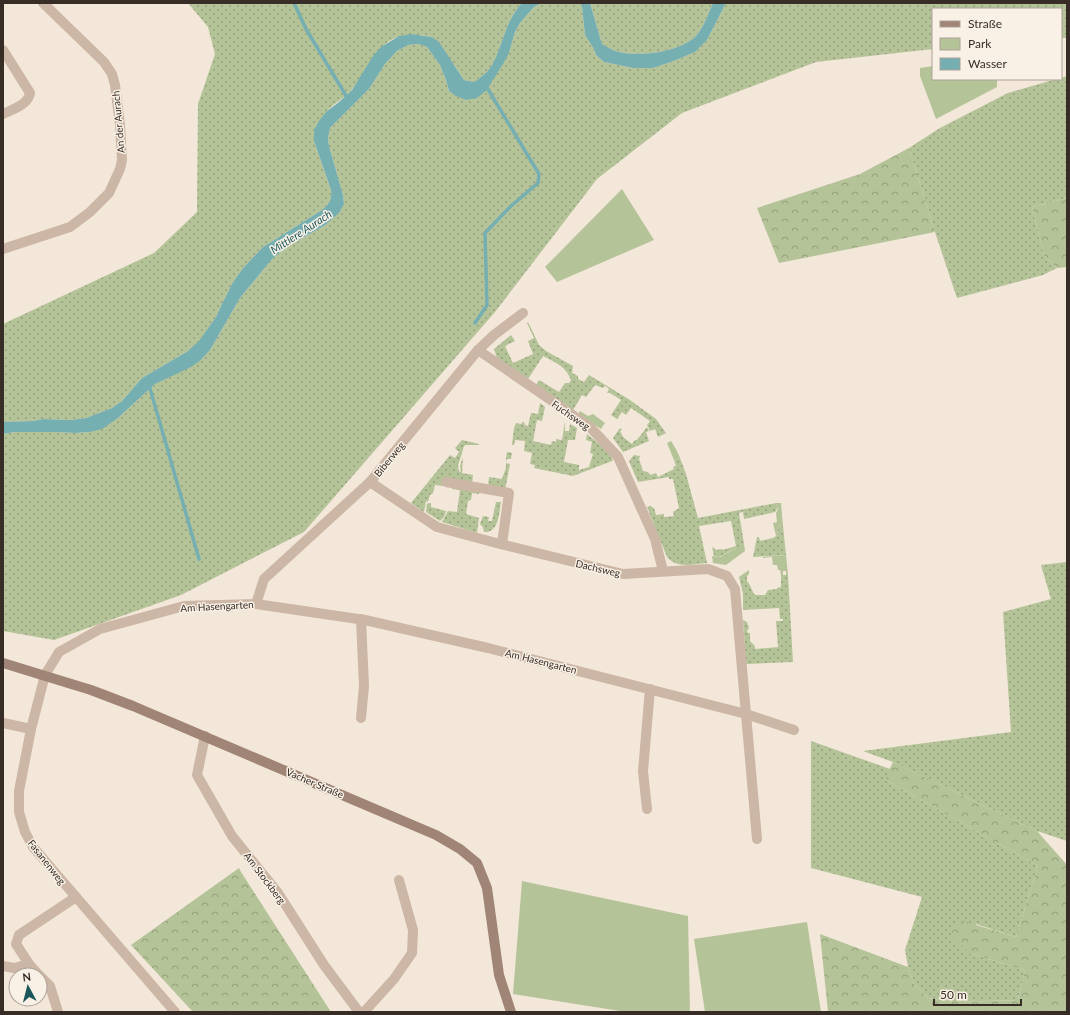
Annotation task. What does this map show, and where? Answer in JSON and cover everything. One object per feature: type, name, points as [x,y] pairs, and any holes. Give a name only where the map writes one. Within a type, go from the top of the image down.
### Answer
[{"type":"main road","name":"Vacher Straße","points":[[3,663],[119,700],[436,835],[460,849],[477,863],[487,888],[500,975],[511,1012]]},
{"type":"street","name":"An der Aurach","points":[[3,249],[70,227],[90,212],[109,193],[120,169],[122,160],[120,125],[115,85],[112,74],[104,62],[43,3]]},
{"type":"street","points":[[3,50],[30,93],[30,97],[22,104],[3,114]]},
{"type":"street","name":"Biberweg","points":[[256,604],[264,579],[370,482],[478,350],[494,335],[523,313]]},
{"type":"street","name":"Fuchsweg","points":[[478,350],[590,427],[618,457],[654,538],[663,571]]},
{"type":"street","name":"Dachsweg","points":[[370,482],[436,527],[622,574],[708,569],[727,576],[735,589],[746,714]]},
{"type":"street","points":[[446,482],[509,494],[502,544]]},
{"type":"street","name":"Am Hasengarten","points":[[45,676],[59,652],[100,629],[184,606],[256,604],[361,619],[488,648],[746,714],[794,730]]},
{"type":"street","points":[[361,619],[364,686],[361,718]]},
{"type":"street","name":"Fasanenweg","points":[[45,676],[31,729],[19,791],[19,812],[25,832],[33,847],[175,1012]]},
{"type":"street","points":[[647,809],[643,771],[650,689]]},
{"type":"street","points":[[746,714],[757,839]]},
{"type":"street","points":[[3,723],[31,729]]},
{"type":"street","name":"Am Stockberg","points":[[205,736],[197,776],[232,836],[278,893],[324,965],[359,1012]]},
{"type":"street","points":[[364,1012],[394,979],[412,953],[413,930],[399,880]]},
{"type":"street","points":[[32,967],[16,944],[19,935],[76,897]]},
{"type":"street","points":[[3,966],[14,968],[29,964]]},
{"type":"street","points":[[48,984],[58,1012]]},
{"type":"green space","points":[[188,3],[522,3],[516,10],[508,25],[492,65],[474,82],[464,80],[432,37],[415,35],[402,36],[391,40],[383,46],[350,91],[327,111],[321,121],[314,141],[331,190],[331,196],[328,204],[322,210],[263,247],[243,268],[233,282],[216,317],[200,341],[188,351],[142,378],[122,401],[112,408],[86,418],[71,420],[43,419],[33,421],[3,422],[3,324],[154,253],[197,212],[198,104],[215,54],[208,27]]},
{"type":"green space","points":[[542,3],[580,3],[582,7],[585,35],[596,55],[604,62],[633,68],[653,68],[695,52],[707,40],[726,3],[1067,3],[1067,38],[1062,38],[1062,8],[932,8],[932,49],[816,62],[682,113],[597,179],[495,312],[304,532],[181,595],[54,640],[3,631],[3,434],[15,432],[90,432],[118,418],[155,384],[201,360],[210,350],[240,298],[273,258],[290,245],[324,226],[344,204],[343,195],[329,146],[328,138],[330,128],[369,89],[385,64],[397,51],[408,45],[418,44],[427,47],[440,65],[449,91],[466,100],[509,53],[515,32],[520,23],[534,7]]},
{"type":"green space","points":[[590,3],[713,3],[701,29],[696,36],[689,41],[680,46],[659,52],[638,54],[613,50],[602,44]]},
{"type":"green space","points":[[932,66],[932,80],[997,80],[997,87],[936,119],[920,76],[920,68]]},
{"type":"green space","points":[[1067,76],[1067,198],[1032,207],[1044,255],[1057,268],[1043,275],[957,298],[909,148],[940,128],[1008,93],[1053,80],[1062,80],[1062,78]]},
{"type":"green space","points":[[909,148],[935,232],[779,263],[757,208],[860,174]]},
{"type":"green space","points":[[622,189],[654,240],[557,282],[545,267]]},
{"type":"green space","points":[[1067,198],[1067,267],[1057,268],[1044,255],[1032,207]]},
{"type":"green space","points":[[528,322],[539,345],[546,351],[573,366],[572,373],[578,376],[578,379],[584,382],[589,375],[630,400],[656,419],[666,433],[658,437],[655,429],[650,431],[647,425],[650,421],[631,408],[626,415],[622,412],[617,419],[611,415],[621,400],[610,393],[607,393],[609,389],[605,386],[603,388],[595,385],[586,397],[582,395],[573,410],[536,385],[539,380],[559,392],[565,383],[569,383],[571,380],[564,369],[557,363],[543,356],[528,379],[497,358],[494,349],[511,335],[515,341],[505,346],[513,363],[533,354],[528,341],[534,338],[527,323]]},
{"type":"green space","points":[[540,403],[545,407],[542,421],[537,420],[533,441],[551,445],[552,441],[556,442],[556,439],[562,440],[565,421],[565,431],[569,431],[570,424],[577,428],[575,440],[568,440],[564,462],[579,465],[579,470],[589,467],[593,454],[590,453],[592,442],[586,440],[587,434],[604,449],[613,460],[573,476],[534,468],[535,465],[530,464],[532,453],[524,451],[525,441],[515,440],[514,445],[512,445],[516,423],[522,424],[522,422],[524,422],[525,425],[528,426],[531,413],[538,414]]},
{"type":"green space","points":[[580,411],[588,416],[593,414],[605,423],[601,429],[578,414]]},
{"type":"green space","points":[[647,427],[649,431],[646,432],[649,441],[623,452],[613,438],[620,428],[622,430],[620,431],[623,437],[632,444]]},
{"type":"green space","points":[[462,440],[479,444],[464,446],[458,466],[459,471],[461,472],[460,466],[463,457],[462,473],[473,475],[472,484],[444,479],[443,486],[435,485],[428,502],[426,501],[424,512],[411,503],[450,455],[455,458],[459,452],[455,448]]},
{"type":"green space","points":[[671,441],[680,458],[674,460],[667,443]]},
{"type":"green space","points":[[507,452],[512,453],[511,459],[507,459],[506,463]]},
{"type":"green space","points":[[634,455],[640,456],[639,459],[643,471],[648,472],[650,475],[656,473],[658,477],[674,469],[673,467],[676,466],[674,460],[680,458],[698,518],[776,503],[777,509],[775,512],[744,519],[743,512],[739,513],[744,544],[719,557],[714,556],[712,547],[717,550],[723,550],[736,546],[731,521],[699,526],[707,563],[686,565],[676,563],[667,557],[647,507],[650,506],[654,508],[656,515],[664,514],[664,517],[674,516],[673,512],[679,508],[673,479],[669,479],[669,477],[638,482],[629,461]]},
{"type":"green space","points":[[506,463],[510,464],[505,490],[488,487],[489,477],[502,479],[506,469]]},
{"type":"green space","points":[[453,484],[479,489],[479,494],[472,493],[471,500],[468,501],[466,514],[479,518],[477,533],[442,522],[448,511],[457,512],[460,490],[452,489]]},
{"type":"green space","points":[[496,502],[501,502],[497,522],[493,529],[484,532],[483,527],[480,524],[483,516],[489,517],[488,521],[492,521]]},
{"type":"green space","points":[[431,503],[431,507],[446,511],[444,517],[440,521],[426,512],[427,504]]},
{"type":"green space","points":[[776,503],[781,503],[783,526],[777,527],[778,535],[776,536],[773,523],[777,522],[776,513],[779,507],[777,509]]},
{"type":"green space","points":[[783,526],[786,555],[753,557],[757,537],[759,537],[760,541],[773,538],[778,535],[777,527]]},
{"type":"green space","points":[[744,544],[745,551],[726,565],[713,563],[712,556],[720,557]]},
{"type":"green space","points":[[786,555],[788,575],[786,575],[786,571],[783,571],[783,575],[781,575],[777,565],[773,565],[772,557],[763,558],[763,557]]},
{"type":"green space","points":[[1067,562],[1067,841],[1037,831],[893,762],[863,751],[1011,732],[1003,612],[1051,599],[1041,565]]},
{"type":"green space","points":[[749,570],[747,581],[755,595],[765,595],[768,590],[781,587],[781,575],[788,575],[793,662],[746,664],[743,620],[747,622],[749,628],[747,631],[750,633],[750,641],[755,646],[755,649],[778,647],[776,621],[783,621],[783,619],[780,619],[779,608],[743,610],[743,593],[739,577]]},
{"type":"green space","points":[[811,741],[890,769],[886,780],[1038,866],[1016,937],[976,924],[969,953],[1025,970],[1018,1000],[955,1002],[928,998],[914,984],[908,967],[905,950],[922,897],[811,868]]},
{"type":"green space","points":[[893,762],[1037,831],[1067,865],[1067,1012],[828,1012],[820,934],[908,967],[914,984],[928,998],[955,1002],[1018,1000],[1025,970],[969,953],[951,936],[953,929],[963,921],[1016,937],[1038,866],[886,780]]},
{"type":"green space","points":[[239,868],[331,1012],[193,1012],[131,945]]},
{"type":"green space","points":[[522,881],[688,916],[690,1012],[626,1012],[513,994]]},
{"type":"green space","points":[[807,922],[821,1012],[705,1012],[694,939]]},
{"type":"water","name":"Mittlere Aurach","points":[[522,3],[542,3],[534,7],[520,23],[515,32],[509,53],[503,64],[486,91],[477,98],[466,100],[449,91],[440,65],[427,47],[418,44],[408,45],[397,51],[385,64],[369,89],[330,128],[328,138],[329,146],[343,195],[344,204],[339,213],[324,226],[290,245],[273,258],[240,298],[210,350],[201,360],[191,367],[155,384],[118,418],[102,429],[90,432],[75,433],[15,432],[3,434],[3,422],[33,421],[43,419],[71,420],[86,418],[112,408],[122,401],[142,378],[188,351],[199,341],[216,317],[233,282],[243,268],[263,247],[322,210],[328,204],[331,196],[331,190],[314,141],[314,130],[327,111],[352,90],[373,56],[381,47],[399,36],[411,34],[432,37],[439,42],[464,80],[474,82],[492,65],[508,25],[516,10]]},
{"type":"water","points":[[580,3],[590,3],[602,44],[613,50],[638,54],[659,52],[680,46],[689,41],[696,36],[701,29],[713,3],[726,3],[707,40],[695,52],[653,68],[633,68],[604,62],[596,55],[585,35],[582,7]]},
{"type":"waterway","points":[[294,3],[306,29],[348,99]]},
{"type":"waterway","points":[[475,323],[487,305],[485,233],[511,206],[538,183],[539,174],[486,86]]},
{"type":"waterway","points":[[149,385],[199,559]]}]
